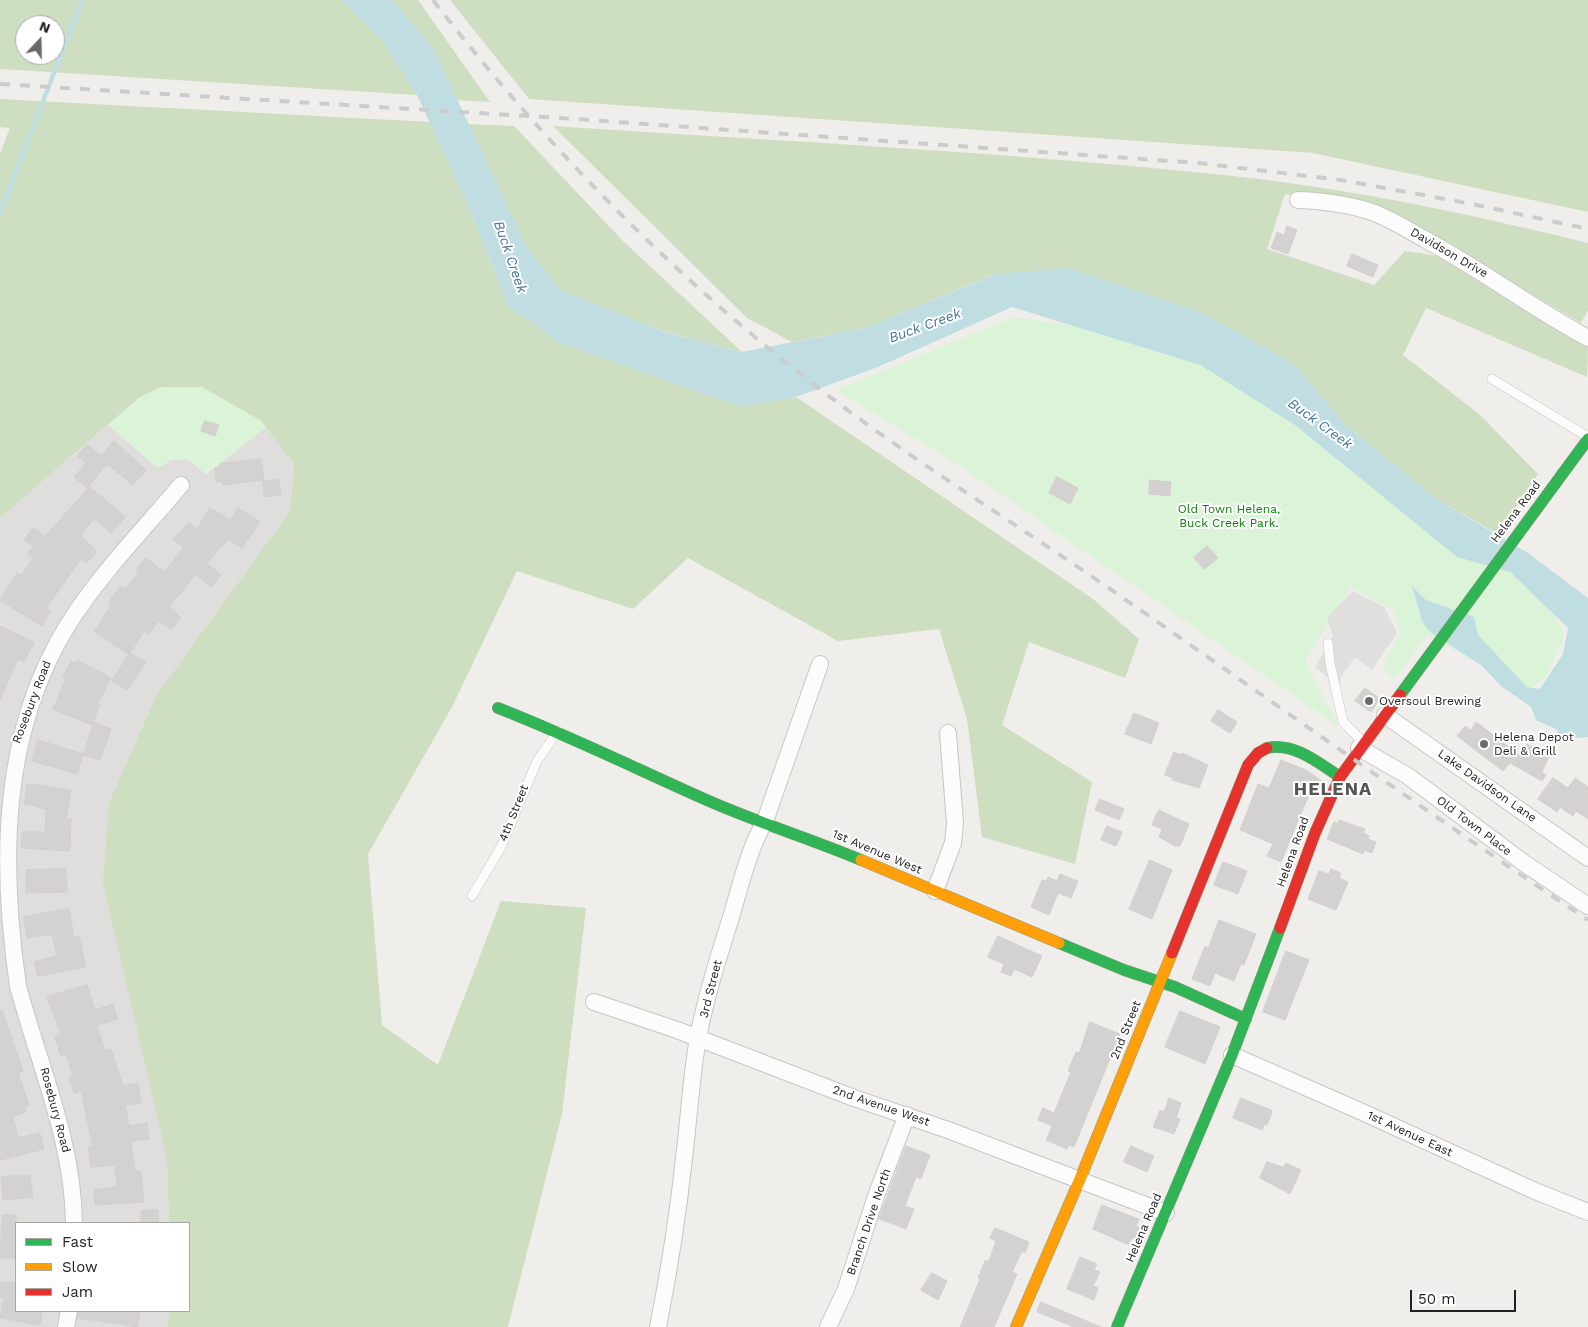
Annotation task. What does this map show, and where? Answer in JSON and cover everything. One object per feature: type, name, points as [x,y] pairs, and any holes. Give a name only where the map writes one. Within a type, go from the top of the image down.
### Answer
[{"type":"street","name":"Davidson Drive","points":[[1298,200],[1350,206],[1395,222],[1469,263],[1550,317],[1588,338]]},
{"type":"street","name":"Helena Road","points":[[1117,1327],[1232,1056],[1315,833],[1340,777],[1361,745],[1432,652],[1588,438]]},
{"type":"street","name":"Rosebury Road","points":[[74,1222],[71,1175],[61,1123],[19,991],[8,942],[0,874],[3,806],[21,726],[50,655],[89,594],[181,485]]},
{"type":"street","name":"3rd Street","points":[[658,1327],[670,1268],[698,1038],[711,982],[743,876],[758,833],[765,821],[820,664]]},
{"type":"street","name":"1st Avenue West","points":[[498,708],[558,731],[663,781],[765,821],[1246,1019]]},
{"type":"street","name":"Lake Davidson Lane","points":[[1385,715],[1588,858]]},
{"type":"street","points":[[935,891],[953,843],[955,823],[948,733]]},
{"type":"street","name":"Old Town Place","points":[[1361,745],[1408,776],[1524,863],[1588,906]]},
{"type":"street","name":"2nd Street","points":[[1016,1327],[1080,1180],[1248,765],[1258,751],[1265,747],[1273,746],[1294,750],[1340,777]]},
{"type":"street","name":"2nd Avenue West","points":[[594,1002],[698,1038],[854,1098],[907,1115],[1166,1213]]},
{"type":"street","name":"1st Avenue East","points":[[1232,1056],[1360,1111],[1535,1191],[1588,1212]]},
{"type":"street","name":"Branch Drive North","points":[[828,1327],[846,1289],[876,1196],[907,1115]]},
{"type":"street","points":[[66,1327],[69,1312]]},
{"type":"lane","points":[[1492,379],[1588,438]]},
{"type":"lane","points":[[1328,643],[1330,663],[1343,722],[1361,745]]},
{"type":"lane","name":"4th Street","points":[[472,896],[501,847],[537,761],[558,731]]},
{"type":"shaded area","points":[[108,425],[158,468],[171,460],[187,459],[206,474],[266,427],[294,464],[290,511],[157,694],[169,1222],[15,1222],[15,1312],[170,1312],[167,1327],[0,1327],[0,518]]},
{"type":"shaded area","points":[[1353,591],[1384,607],[1397,633],[1372,670],[1355,657],[1341,677],[1340,688],[1315,667],[1333,636],[1327,618]]},
{"type":"green space","points":[[0,0],[341,0],[383,42],[417,95],[0,69]]},
{"type":"green space","points":[[392,0],[418,0],[490,102],[456,100],[434,50]]},
{"type":"green space","points":[[450,0],[1588,0],[1588,212],[1313,153],[529,99]]},
{"type":"green space","points":[[0,99],[430,122],[473,217],[507,305],[560,343],[742,407],[796,397],[1093,599],[1139,639],[1125,678],[1029,642],[1002,725],[1092,782],[1075,864],[982,837],[967,719],[939,629],[838,641],[688,558],[633,609],[517,571],[452,707],[368,854],[382,1025],[438,1065],[501,901],[586,908],[562,1114],[508,1327],[167,1327],[170,1312],[190,1312],[190,1222],[169,1222],[167,1159],[103,883],[109,803],[157,694],[290,511],[294,464],[260,420],[162,387],[140,397],[0,518],[0,154],[10,128],[0,127]]},
{"type":"green space","points":[[467,124],[514,126],[623,241],[742,352],[665,332],[561,291],[527,248]]},
{"type":"green space","points":[[553,126],[1063,160],[1278,181],[1367,195],[1500,222],[1588,243],[1588,310],[1581,323],[1452,248],[1366,205],[1285,194],[1267,249],[1374,285],[1405,251],[1445,257],[1561,327],[1588,347],[1587,377],[1426,308],[1403,355],[1479,414],[1538,474],[1498,534],[1435,498],[1346,425],[1294,364],[994,274],[865,328],[792,342],[747,318]]},
{"type":"green space","name":"Old Town Helena, Buck Creek Park.","points":[[1014,317],[1074,326],[1200,365],[1295,425],[1457,557],[1510,571],[1554,614],[1565,635],[1545,678],[1528,690],[1427,635],[1395,679],[1382,668],[1400,634],[1394,611],[1351,587],[1305,660],[1338,726],[957,464],[836,390]]},
{"type":"green space","points":[[162,387],[202,387],[260,420],[266,427],[206,474],[187,459],[171,460],[158,468],[108,425],[140,397]]},
{"type":"water","name":"Buck Creek","points":[[341,0],[392,0],[434,50],[527,248],[561,290],[664,332],[742,352],[865,328],[995,274],[1068,268],[1203,313],[1294,364],[1346,425],[1435,498],[1528,553],[1588,598],[1588,737],[1552,740],[1558,730],[1536,720],[1531,707],[1501,686],[1482,666],[1430,632],[1422,621],[1412,586],[1426,600],[1474,617],[1478,635],[1527,687],[1540,689],[1563,654],[1568,628],[1510,572],[1457,557],[1295,425],[1200,365],[1012,307],[878,367],[796,397],[742,407],[560,343],[507,305],[473,217],[417,95],[383,42]]},
{"type":"building","points":[[1287,226],[1297,230],[1288,254],[1271,248],[1277,232],[1284,235]]},
{"type":"building","points":[[1352,254],[1378,265],[1373,277],[1347,266]]},
{"type":"building","points":[[205,421],[219,425],[215,436],[201,431]]},
{"type":"building","points":[[114,441],[146,470],[133,485],[107,464],[87,488],[74,477],[86,463],[77,456],[87,444],[101,456]]},
{"type":"building","points":[[261,459],[264,480],[222,485],[222,481],[216,482],[215,468],[220,467],[220,464]]},
{"type":"building","points":[[1057,477],[1078,488],[1070,504],[1049,493]]},
{"type":"building","points":[[279,480],[281,495],[264,497],[263,482]]},
{"type":"building","points":[[1150,480],[1171,482],[1170,496],[1149,494]]},
{"type":"building","points":[[90,487],[125,517],[111,533],[94,519],[80,535],[97,551],[87,563],[81,559],[46,608],[50,612],[42,626],[0,600],[17,573],[21,575],[34,558],[28,554],[33,546],[24,540],[33,528],[45,536]]},
{"type":"building","points":[[210,508],[230,520],[238,508],[260,522],[242,548],[228,539],[207,563],[221,575],[211,587],[196,574],[169,607],[181,618],[171,629],[159,621],[148,635],[144,631],[130,653],[146,662],[127,690],[112,681],[129,654],[94,632],[111,606],[108,603],[121,586],[125,589],[139,573],[136,570],[146,558],[164,572],[184,548],[173,539],[189,523],[197,529]]},
{"type":"building","points":[[1207,546],[1218,558],[1204,569],[1194,558]]},
{"type":"building","points":[[0,626],[34,642],[24,662],[18,658],[0,701]]},
{"type":"building","points":[[77,660],[111,678],[98,703],[100,704],[92,725],[53,709],[66,678],[63,677],[71,661],[75,663]]},
{"type":"building","name":"Oversoul Brewing","points":[[1365,688],[1380,699],[1371,712],[1355,701]]},
{"type":"building","points":[[1218,710],[1237,722],[1230,733],[1211,721]]},
{"type":"building","points":[[1134,713],[1159,723],[1151,744],[1125,734]]},
{"type":"building","points":[[94,722],[111,729],[100,760],[84,755]]},
{"type":"building","points":[[1476,722],[1521,756],[1527,744],[1549,757],[1542,772],[1546,775],[1542,781],[1510,763],[1503,771],[1457,736],[1465,726],[1471,730]]},
{"type":"building","points":[[38,740],[83,754],[77,774],[32,761]]},
{"type":"building","points":[[1174,752],[1181,755],[1182,753],[1208,765],[1199,788],[1172,780],[1173,778],[1165,775]]},
{"type":"building","points":[[1281,760],[1306,770],[1322,781],[1316,795],[1310,792],[1281,862],[1267,856],[1273,844],[1240,830],[1258,784],[1269,788]]},
{"type":"building","points":[[1553,778],[1568,788],[1575,778],[1588,787],[1588,819],[1576,811],[1573,816],[1560,807],[1557,812],[1538,799]]},
{"type":"building","points":[[33,784],[71,790],[66,819],[71,819],[70,851],[21,848],[22,832],[45,832],[46,809],[24,804],[27,785]]},
{"type":"building","points":[[1100,799],[1124,809],[1119,820],[1095,810]]},
{"type":"building","points":[[1159,810],[1189,824],[1180,846],[1175,846],[1159,837],[1162,829],[1152,825]]},
{"type":"building","points":[[1339,820],[1365,829],[1363,833],[1369,836],[1368,839],[1376,842],[1372,853],[1364,850],[1363,854],[1327,839],[1334,822],[1338,823]]},
{"type":"building","points":[[1107,826],[1122,832],[1116,846],[1101,840]]},
{"type":"building","points":[[1150,860],[1172,870],[1152,919],[1129,909]]},
{"type":"building","points":[[1223,862],[1247,871],[1238,894],[1214,885]]},
{"type":"building","points":[[66,869],[67,892],[26,893],[26,870]]},
{"type":"building","points":[[1331,869],[1341,873],[1339,878],[1348,882],[1336,910],[1308,899],[1319,871],[1329,874]]},
{"type":"building","points":[[1060,874],[1078,881],[1071,898],[1058,893],[1049,915],[1031,907],[1042,880],[1046,881],[1048,877],[1057,881]]},
{"type":"building","points":[[69,909],[74,937],[79,936],[86,967],[38,976],[34,962],[57,956],[52,934],[27,938],[24,917]]},
{"type":"building","points":[[1219,920],[1256,934],[1244,965],[1241,964],[1234,981],[1215,973],[1210,986],[1192,979],[1205,946],[1208,948]]},
{"type":"building","points":[[998,936],[1042,956],[1032,977],[1014,969],[1011,976],[1001,972],[1004,964],[988,957]]},
{"type":"building","points":[[1286,951],[1309,960],[1285,1020],[1263,1012]]},
{"type":"building","points":[[87,985],[95,1010],[113,1004],[118,1019],[97,1025],[105,1051],[111,1049],[123,1086],[138,1083],[141,1103],[125,1105],[129,1126],[147,1123],[149,1139],[131,1141],[135,1171],[141,1171],[144,1202],[95,1205],[94,1190],[117,1187],[115,1165],[91,1167],[88,1148],[93,1147],[81,1091],[74,1093],[69,1078],[73,1076],[66,1054],[61,1056],[55,1037],[61,1034],[47,997]]},
{"type":"building","points":[[0,1010],[2,1010],[23,1071],[18,1073],[29,1105],[24,1106],[26,1112],[13,1116],[18,1138],[40,1133],[44,1149],[0,1160]]},
{"type":"building","points":[[1180,1011],[1220,1027],[1205,1064],[1165,1047]]},
{"type":"building","points":[[1090,1022],[1120,1034],[1074,1147],[1069,1145],[1067,1149],[1046,1140],[1052,1126],[1038,1120],[1043,1108],[1054,1113],[1071,1072],[1068,1071],[1076,1052],[1079,1053]]},
{"type":"building","points":[[1169,1098],[1181,1103],[1176,1118],[1180,1119],[1174,1134],[1153,1127],[1160,1110],[1164,1112]]},
{"type":"building","points":[[1241,1098],[1271,1110],[1272,1113],[1267,1125],[1265,1124],[1262,1130],[1233,1118]]},
{"type":"building","points":[[906,1146],[930,1155],[921,1179],[916,1177],[905,1206],[914,1209],[906,1229],[879,1219]]},
{"type":"building","points":[[1131,1146],[1154,1156],[1147,1172],[1124,1162]]},
{"type":"building","points":[[1267,1162],[1283,1167],[1286,1163],[1301,1170],[1290,1194],[1260,1178]]},
{"type":"building","points":[[30,1175],[33,1197],[3,1200],[1,1177]]},
{"type":"building","points":[[1102,1205],[1139,1219],[1136,1226],[1141,1228],[1137,1240],[1132,1238],[1129,1245],[1093,1229]]},
{"type":"building","points":[[142,1210],[158,1210],[158,1222],[141,1222]]},
{"type":"building","points":[[3,1215],[16,1215],[15,1258],[0,1258]]},
{"type":"building","points":[[995,1228],[1029,1242],[1025,1253],[1022,1251],[1012,1272],[1017,1274],[994,1327],[960,1327],[980,1279],[978,1278],[985,1261],[989,1261],[996,1241],[990,1238]]},
{"type":"building","points":[[1080,1257],[1097,1264],[1094,1270],[1100,1272],[1093,1286],[1098,1288],[1094,1300],[1067,1289]]},
{"type":"building","points":[[932,1273],[947,1281],[938,1300],[921,1290]]},
{"type":"building","points":[[0,1282],[15,1283],[15,1312],[42,1312],[40,1325],[0,1318],[4,1297],[0,1297]]},
{"type":"building","points":[[1041,1302],[1101,1327],[1074,1327],[1037,1312]]},
{"type":"building","points":[[79,1312],[140,1312],[137,1327],[78,1318]]},
{"type":"waterway","points":[[0,213],[82,0]]},
{"type":"railway","points":[[433,0],[517,102],[606,200],[702,291],[803,376],[879,433],[1116,593],[1410,799],[1588,920]]},
{"type":"railway","points":[[0,84],[560,118],[1198,163],[1341,180],[1472,204],[1588,229]]},
{"type":"traffic: fast","points":[[1400,695],[1588,439]]},
{"type":"traffic: fast","points":[[498,708],[728,809],[861,860]]},
{"type":"traffic: fast","points":[[1267,748],[1287,748],[1296,751],[1315,760],[1340,777]]},
{"type":"traffic: fast","points":[[1117,1327],[1232,1055],[1280,928]]},
{"type":"traffic: fast","points":[[1059,943],[1124,970],[1175,987],[1246,1019]]},
{"type":"traffic: slow","points":[[861,860],[1059,943]]},
{"type":"traffic: slow","points":[[1016,1327],[1080,1179],[1172,953]]},
{"type":"traffic: jam","points":[[1280,928],[1315,833],[1340,777],[1400,695]]},
{"type":"traffic: jam","points":[[1172,953],[1248,765],[1258,753],[1267,748]]},
{"type":"place","name":"Oversoul Brewing","points":[[1369,701]]},
{"type":"place","name":"Helena Depot Deli & Grill","points":[[1484,744]]},
{"type":"district","name":"HELENA","points":[[1333,790]]}]
